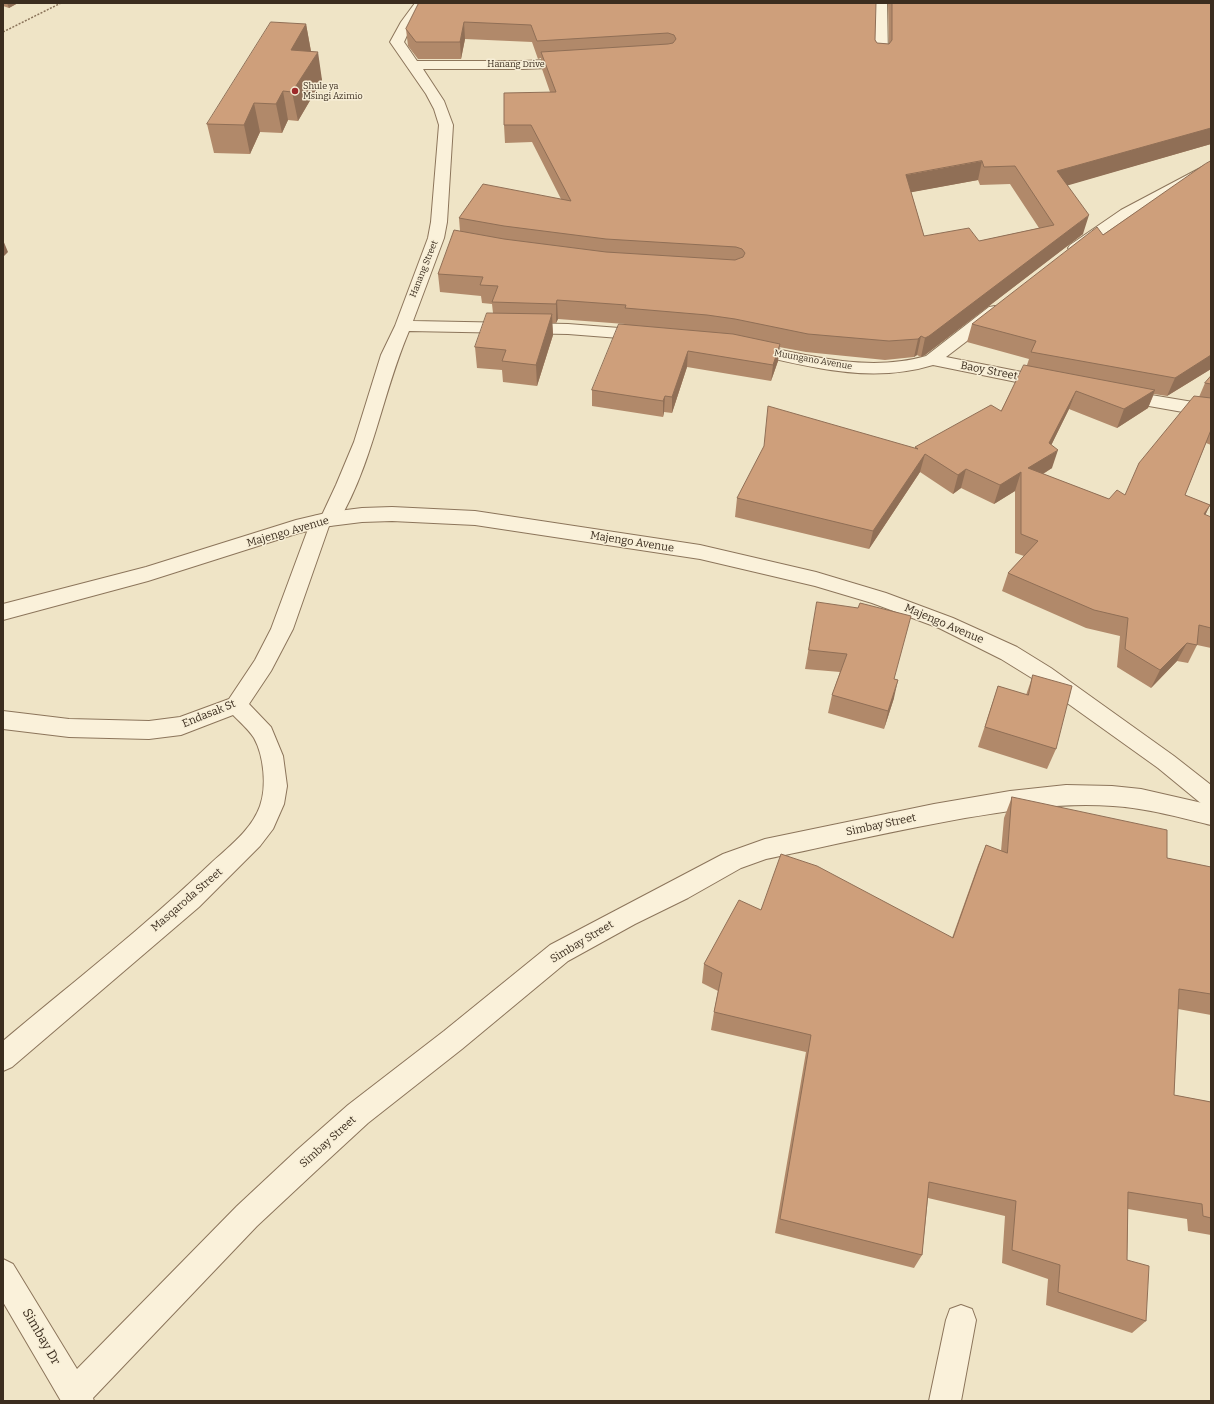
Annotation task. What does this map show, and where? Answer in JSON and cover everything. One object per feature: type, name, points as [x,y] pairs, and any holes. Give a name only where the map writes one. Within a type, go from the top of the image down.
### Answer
[{"type":"street","name":"Hanang Street","points":[[326,520],[346,485],[363,442],[390,355],[403,326],[414,294],[444,240],[439,222],[446,125],[444,112],[404,54],[397,41],[411,16],[421,3]]},
{"type":"street","points":[[881,3],[881,57]]},
{"type":"street","name":"Hanang Drive","points":[[413,65],[523,65],[588,61]]},
{"type":"street","points":[[1066,256],[1126,213],[1211,168]]},
{"type":"street","name":"Muungano Avenue","points":[[732,344],[826,365],[849,368],[903,366],[932,360],[1009,300]]},
{"type":"street","points":[[403,326],[568,329],[627,332],[659,336]]},
{"type":"street","name":"Baoy Street","points":[[932,360],[1060,385]]},
{"type":"street","points":[[1107,394],[1211,411]]},
{"type":"street","name":"Majengo Avenue","points":[[3,612],[148,574],[296,527],[326,520],[392,514],[490,520],[700,552],[816,578],[879,598],[946,622],[1010,653],[1043,674],[1166,762],[1211,798]]},
{"type":"street","name":"Endasak St","points":[[3,720],[69,728],[149,730],[182,726],[237,705],[263,665],[282,628],[326,520]]},
{"type":"street","name":"Masqaroda Street","points":[[3,1058],[190,899],[252,839],[265,822],[272,804],[275,786],[272,756],[263,733],[237,705]]},
{"type":"street","name":"Simbay Street","points":[[76,1398],[247,1216],[358,1114],[453,1040],[559,954],[626,916],[679,890],[732,861],[765,849],[934,814],[1066,795],[1112,796],[1141,799],[1211,815]]},
{"type":"street","name":"Simbay Dr","points":[[3,1274],[76,1398]]},
{"type":"street","points":[[945,1401],[961,1320]]},
{"type":"path","points":[[3,32],[61,3]]},
{"type":"building","points":[[419,3],[876,3],[875,40],[877,43],[889,44],[892,40],[892,3],[1211,3],[1211,128],[1057,171],[1089,215],[925,338],[921,336],[918,339],[889,341],[808,334],[735,319],[625,308],[626,305],[557,300],[556,304],[492,302],[498,286],[480,285],[483,277],[438,274],[454,230],[504,239],[606,252],[735,260],[743,257],[745,253],[742,249],[736,247],[606,239],[504,226],[459,218],[483,184],[571,201],[531,125],[504,125],[504,93],[556,92],[541,52],[668,44],[673,43],[676,39],[674,35],[668,33],[537,41],[531,25],[464,22],[460,42],[416,42],[406,29]],"holes":[[[982,161],[984,167],[1015,166],[1054,225],[979,241],[969,228],[924,236],[906,175]]]},
{"type":"building","points":[[271,22],[306,24],[291,50],[318,52],[292,92],[283,91],[276,104],[254,103],[244,125],[207,124]]},
{"type":"building","points":[[1211,161],[1211,355],[1175,378],[1031,352],[1036,341],[972,324],[1097,227],[1103,235]]},
{"type":"building","points":[[487,313],[552,314],[536,365],[502,361],[506,350],[475,347]]},
{"type":"building","points":[[619,324],[733,334],[780,344],[773,365],[688,351],[672,397],[665,396],[663,401],[592,390]]},
{"type":"building","points":[[1024,365],[1155,390],[1124,409],[1076,391],[1049,443],[1058,450],[1028,468],[1109,499],[1117,490],[1125,495],[1139,463],[1194,396],[1211,398],[1211,430],[1185,495],[1210,505],[1204,514],[1211,517],[1211,628],[1199,625],[1197,645],[1187,643],[1160,670],[1125,649],[1128,618],[1094,610],[1008,573],[1038,541],[1021,534],[1021,472],[1000,485],[966,469],[958,475],[925,454],[873,531],[737,498],[764,446],[768,406],[918,449],[915,447],[991,405],[1001,411]]},
{"type":"building","points":[[1211,376],[1211,384],[1205,383]]},
{"type":"building","points":[[817,602],[858,608],[860,603],[911,616],[894,679],[898,680],[888,711],[832,695],[847,654],[809,650]]},
{"type":"building","points":[[1033,675],[1072,686],[1056,749],[985,727],[998,686],[1028,695]]},
{"type":"building","points":[[1012,797],[1167,830],[1167,858],[1211,867],[1211,994],[1179,989],[1174,1095],[1211,1102],[1211,1218],[1203,1216],[1202,1204],[1128,1192],[1127,1260],[1149,1266],[1146,1321],[1058,1292],[1060,1265],[1012,1250],[1016,1201],[929,1182],[922,1255],[780,1219],[811,1035],[714,1012],[722,973],[704,964],[739,900],[761,910],[781,854],[817,866],[953,938],[986,845],[1007,853]]},
{"type":"place","name":"Shule ya Msingi Azimio","points":[[295,91]]}]
